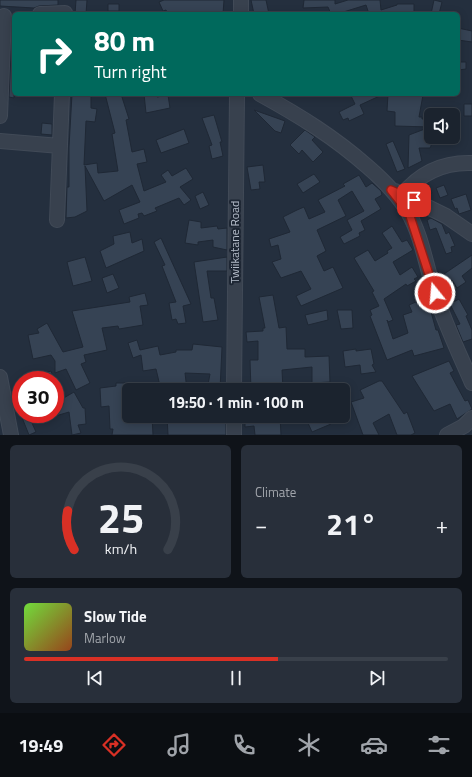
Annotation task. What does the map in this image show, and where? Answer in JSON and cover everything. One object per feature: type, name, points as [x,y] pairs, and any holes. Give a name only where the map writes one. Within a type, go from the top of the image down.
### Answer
[{"type":"street","points":[[241,0],[241,12]]},
{"type":"street","points":[[50,12],[65,9]]},
{"type":"street","points":[[0,116],[6,16]]},
{"type":"street","points":[[57,220],[62,96]]},
{"type":"street","name":"Twiikatane Road","points":[[234,383],[237,96]]},
{"type":"street","points":[[263,96],[322,130],[343,145],[397,192],[446,216],[472,234]]},
{"type":"street","points":[[0,141],[60,146]]},
{"type":"street","points":[[397,192],[407,188],[432,170],[445,165],[472,163]]},
{"type":"street","points":[[397,192],[409,213],[443,316],[472,383]]},
{"type":"street","points":[[0,377],[11,435]]},
{"type":"street","points":[[447,435],[464,426],[472,418]]},
{"type":"street","points":[[234,423],[234,435]]},
{"type":"building","points":[[0,0],[58,0],[58,5],[39,6],[34,8],[0,6]]},
{"type":"building","points":[[76,0],[87,0],[86,12],[75,12]]},
{"type":"building","points":[[164,0],[224,0],[223,12],[167,12],[166,10],[163,11],[159,2]]},
{"type":"building","points":[[251,0],[266,0],[269,12],[254,12]]},
{"type":"building","points":[[304,0],[335,0],[335,4],[348,0],[380,0],[381,10],[397,4],[414,4],[414,12],[368,12],[366,5],[343,12],[330,12],[328,7],[303,8]]},
{"type":"building","points":[[434,0],[442,2],[440,12],[431,12]]},
{"type":"building","points":[[108,4],[119,4],[119,11],[108,11]]},
{"type":"building","points":[[460,28],[472,31],[472,42],[460,40]]},
{"type":"building","points":[[11,51],[12,96],[14,96],[14,98],[9,97]]},
{"type":"building","points":[[460,62],[466,62],[466,69],[460,70]]},
{"type":"building","points":[[72,96],[91,96],[91,108],[97,109],[95,122],[86,121],[84,165],[97,163],[98,173],[118,171],[112,134],[115,133],[106,96],[122,96],[129,119],[126,120],[132,152],[144,149],[147,162],[137,164],[144,191],[166,182],[161,175],[168,170],[172,176],[186,168],[193,179],[180,187],[191,200],[184,205],[179,198],[155,208],[157,211],[144,216],[142,213],[138,214],[139,218],[124,224],[119,210],[140,202],[132,185],[104,201],[85,166],[87,211],[75,217],[66,218],[67,187],[69,187],[69,147]]},
{"type":"building","points":[[144,96],[168,96],[170,108],[146,113]]},
{"type":"building","points":[[351,96],[380,96],[360,105],[364,114],[349,121],[348,118],[343,120],[339,112],[355,104]]},
{"type":"building","points":[[388,96],[423,96],[419,117],[424,119],[424,127],[395,126],[395,112],[387,111]]},
{"type":"building","points":[[464,104],[472,104],[472,116],[464,116]]},
{"type":"building","points":[[254,110],[285,121],[281,133],[275,131]]},
{"type":"building","points":[[214,115],[222,142],[220,142],[223,156],[212,159],[209,146],[212,145],[202,118]]},
{"type":"building","points":[[42,123],[52,124],[52,135],[41,134]]},
{"type":"building","points":[[184,129],[189,143],[161,153],[156,140]]},
{"type":"building","points":[[424,129],[424,144],[431,144],[431,146],[430,148],[419,148],[422,161],[408,168],[409,135]]},
{"type":"building","points":[[305,130],[315,137],[312,140],[323,152],[313,162],[302,150],[299,154],[290,145]]},
{"type":"building","points":[[393,141],[405,169],[397,172],[386,144]]},
{"type":"building","points":[[263,165],[265,182],[259,182],[260,189],[251,190],[247,167]]},
{"type":"building","points":[[314,174],[320,182],[303,193],[297,184]]},
{"type":"building","points":[[359,175],[366,187],[372,183],[381,191],[382,195],[375,199],[381,209],[361,221],[365,230],[359,233],[360,236],[344,244],[340,237],[352,230],[347,220],[364,211],[352,191],[338,200],[346,216],[317,230],[326,251],[317,256],[324,271],[333,267],[343,288],[301,306],[296,296],[311,289],[301,271],[281,278],[272,262],[281,259],[278,245],[271,247],[269,239],[290,232],[283,217],[297,210],[304,207],[309,219],[325,212],[318,200],[345,186],[343,184]]},
{"type":"building","points":[[428,184],[432,193],[425,196],[421,188]]},
{"type":"building","points":[[444,185],[448,195],[440,198],[436,188]]},
{"type":"building","points":[[203,192],[209,205],[200,209],[195,196]]},
{"type":"building","points":[[466,194],[471,210],[459,214],[451,199]]},
{"type":"building","points":[[431,218],[442,224],[446,234],[449,232],[455,246],[451,247],[452,252],[446,254],[436,228],[430,230],[427,220]]},
{"type":"building","points":[[189,220],[201,222],[201,228],[217,226],[218,229],[227,228],[227,250],[213,247],[213,240],[198,242],[198,245],[185,243]]},
{"type":"building","points":[[392,226],[402,242],[407,240],[413,250],[393,262],[400,275],[412,267],[418,277],[414,279],[416,281],[407,286],[406,284],[384,299],[393,320],[388,322],[387,320],[393,339],[408,333],[403,315],[412,312],[409,305],[427,297],[436,330],[438,330],[444,348],[414,356],[412,350],[387,360],[370,316],[372,315],[370,310],[379,306],[372,292],[374,291],[354,258],[368,250],[375,261],[388,253],[387,251],[392,248],[382,233]]},
{"type":"building","points":[[130,232],[132,243],[142,239],[144,251],[106,268],[100,251],[114,244],[113,236]]},
{"type":"building","points":[[161,238],[191,304],[183,306],[186,323],[178,324],[176,319],[172,320],[169,303],[176,302],[162,266],[165,265],[154,242]]},
{"type":"building","points":[[472,255],[472,268],[462,276],[466,282],[457,288],[452,280],[449,282],[444,274]]},
{"type":"building","points":[[85,257],[92,281],[73,286],[67,262]]},
{"type":"building","points":[[227,257],[227,271],[207,271],[211,298],[214,298],[218,320],[203,322],[194,262]]},
{"type":"building","points":[[113,274],[119,288],[107,293],[102,278]]},
{"type":"building","points":[[145,293],[148,305],[140,306],[143,325],[119,329],[118,326],[102,328],[107,350],[84,355],[86,362],[81,364],[90,383],[76,390],[66,369],[55,371],[55,361],[51,355],[33,359],[28,335],[39,333],[37,329],[47,323],[63,352],[83,347],[72,311],[130,302],[129,297]]},
{"type":"building","points":[[273,295],[279,328],[286,327],[287,349],[305,349],[305,357],[329,356],[330,382],[312,383],[312,367],[282,370],[283,383],[251,383],[250,360],[258,360],[258,341],[247,342],[246,332],[263,331],[263,328],[265,328],[259,297]]},
{"type":"building","points":[[459,299],[468,315],[466,316],[472,330],[472,339],[463,342],[456,325],[460,324],[450,304]]},
{"type":"building","points":[[327,310],[328,320],[308,325],[305,315]]},
{"type":"building","points":[[337,310],[352,310],[353,328],[341,329]]},
{"type":"building","points":[[137,340],[140,350],[158,346],[160,355],[176,352],[176,350],[192,350],[193,344],[222,347],[220,383],[208,383],[210,374],[185,373],[186,383],[159,383],[156,369],[143,371],[141,355],[133,358],[128,343]]},
{"type":"building","points":[[356,349],[356,351],[371,349],[374,364],[372,365],[376,372],[361,374],[360,365],[345,367],[343,351]]},
{"type":"building","points":[[449,361],[454,371],[450,373],[465,401],[468,400],[472,409],[457,419],[450,404],[434,411],[412,376]]},
{"type":"building","points":[[382,381],[404,414],[407,412],[415,433],[411,435],[397,435],[389,414],[373,423],[379,435],[363,435],[351,402],[364,398],[360,390]]},
{"type":"building","points":[[116,383],[122,383],[122,423],[152,423],[153,435],[112,435],[113,429],[110,429],[109,406],[101,407],[100,388],[116,386]]},
{"type":"building","points":[[74,392],[83,408],[85,408],[86,424],[78,425],[81,433],[72,435],[69,412],[64,413],[64,398]]},
{"type":"building","points":[[24,423],[32,423],[36,432],[29,435]]},
{"type":"building","points":[[167,423],[226,423],[226,435],[168,435]]},
{"type":"building","points":[[245,423],[280,423],[281,435],[255,435],[254,426],[245,427]]},
{"type":"building","points":[[308,423],[331,424],[312,432]]},
{"type":"route","points":[[414,200],[391,190],[409,213],[435,293]]}]
